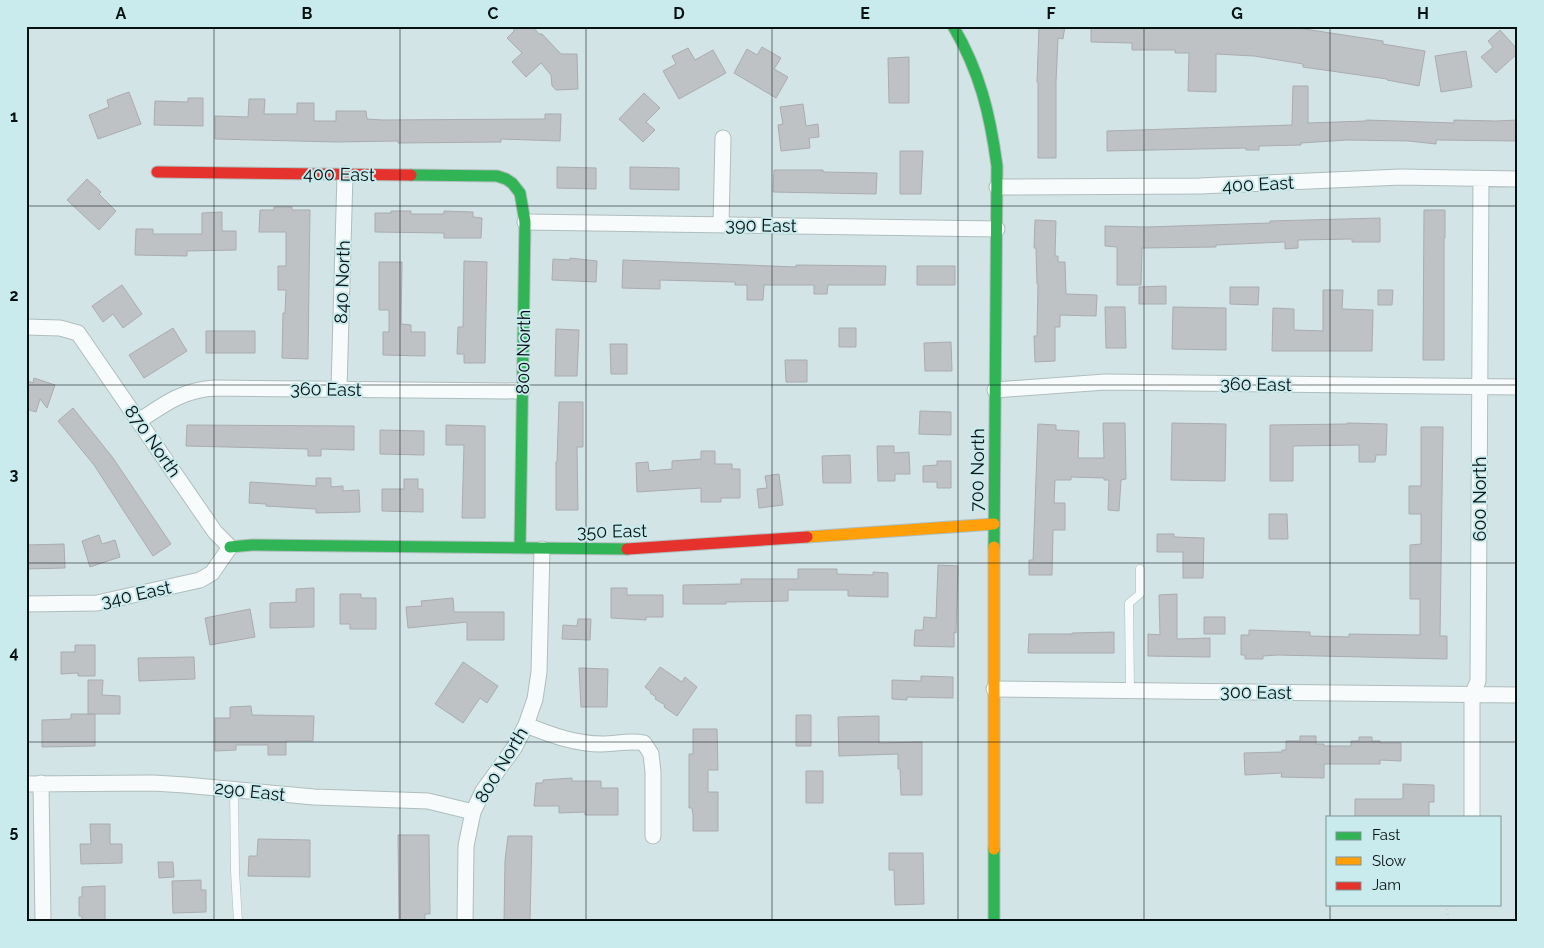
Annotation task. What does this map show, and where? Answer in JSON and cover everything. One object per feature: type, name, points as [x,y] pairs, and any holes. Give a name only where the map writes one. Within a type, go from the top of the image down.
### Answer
[{"type":"street","name":"700 North","points":[[953,26],[966,47],[984,92],[991,117],[997,166],[994,524],[994,922]]},
{"type":"street","points":[[720,225],[723,138]]},
{"type":"street","name":"400 East","points":[[157,172],[497,176],[509,179],[518,186]]},
{"type":"street","name":"840 North","points":[[339,389],[345,174]]},
{"type":"street","name":"400 East","points":[[997,187],[1200,186],[1401,176],[1518,179]]},
{"type":"street","name":"600 North","points":[[1472,816],[1472,695],[1478,681],[1482,179]]},
{"type":"street","name":"800 North","points":[[518,186],[523,197],[525,222],[520,548]]},
{"type":"street","name":"390 East","points":[[525,222],[997,229]]},
{"type":"street","name":"870 North","points":[[26,327],[60,328],[78,333],[215,532],[230,547]]},
{"type":"street","name":"360 East","points":[[995,390],[1105,382],[1518,387]]},
{"type":"street","name":"360 East","points":[[139,421],[170,400],[198,389],[522,391]]},
{"type":"street","name":"350 East","points":[[230,547],[252,545],[636,549],[994,524]]},
{"type":"street","name":"340 East","points":[[26,604],[97,603],[200,580],[212,572],[230,547]]},
{"type":"street","name":"800 North","points":[[465,922],[466,846],[473,812],[483,791],[514,748],[526,725],[534,699],[539,672],[542,548]]},
{"type":"street","name":"300 East","points":[[994,689],[1518,695]]},
{"type":"street","points":[[526,725],[568,740],[586,743],[603,744],[633,741],[644,743],[652,754],[653,836]]},
{"type":"street","name":"290 East","points":[[33,784],[153,783],[314,797],[428,801],[473,812]]},
{"type":"street","points":[[33,784],[42,922]]},
{"type":"lane","points":[[1130,690],[1129,603],[1140,594],[1140,569]]},
{"type":"lane","points":[[234,789],[234,871],[238,922]]},
{"type":"path","points":[[1446,906],[1449,922]]},
{"type":"building","points":[[514,26],[532,26],[561,54],[577,54],[578,89],[556,90],[552,86],[551,75],[541,63],[526,77],[512,62],[522,53],[507,38],[514,31]]},
{"type":"building","points":[[1039,26],[1065,26],[1063,39],[1058,38],[1056,158],[1038,158],[1037,82]]},
{"type":"building","points":[[1091,26],[1298,26],[1298,28],[1383,41],[1383,44],[1425,51],[1419,86],[1387,79],[1303,67],[1303,64],[1254,56],[1216,54],[1216,92],[1188,91],[1189,53],[1175,53],[1175,50],[1132,50],[1132,43],[1091,42]]},
{"type":"building","points":[[1500,30],[1518,50],[1518,53],[1496,73],[1481,57],[1493,47],[1488,41]]},
{"type":"building","points":[[762,47],[781,58],[774,69],[788,77],[776,98],[734,73],[747,49],[757,55]]},
{"type":"building","points":[[688,48],[695,60],[713,50],[726,73],[679,99],[663,71],[676,64],[672,56]]},
{"type":"building","points":[[1466,51],[1472,87],[1441,92],[1435,56]]},
{"type":"building","points":[[909,57],[909,103],[889,103],[888,58]]},
{"type":"building","points":[[1293,86],[1308,86],[1308,123],[1366,120],[1454,123],[1454,120],[1518,120],[1518,141],[1436,140],[1436,144],[1409,141],[1347,140],[1301,143],[1301,145],[1259,146],[1259,150],[1246,150],[1246,148],[1107,151],[1107,131],[1292,125]]},
{"type":"building","points":[[129,92],[141,124],[98,139],[89,115],[109,107],[107,100]]},
{"type":"building","points":[[644,93],[660,108],[646,122],[655,130],[643,142],[619,119]]},
{"type":"building","points":[[188,98],[203,98],[203,126],[154,125],[155,101],[188,102]]},
{"type":"building","points":[[249,99],[265,99],[264,114],[297,114],[297,103],[314,103],[314,121],[336,121],[336,111],[366,111],[367,119],[382,120],[545,119],[545,114],[561,114],[560,141],[501,139],[501,142],[398,143],[398,141],[336,142],[215,139],[215,116],[248,117]]},
{"type":"building","points":[[803,104],[806,126],[818,124],[819,137],[809,138],[810,148],[781,151],[778,125],[783,124],[780,107]]},
{"type":"building","points":[[900,151],[923,151],[921,194],[900,194]]},
{"type":"building","points":[[557,167],[596,168],[596,189],[557,188]]},
{"type":"building","points":[[630,167],[679,168],[679,190],[630,189]]},
{"type":"building","points":[[774,170],[877,173],[876,194],[773,192]]},
{"type":"building","points":[[87,179],[101,192],[99,194],[116,211],[99,230],[67,200]]},
{"type":"building","points":[[274,207],[310,210],[308,359],[282,358],[283,313],[285,313],[286,290],[278,290],[278,266],[286,266],[286,232],[259,232],[260,210],[274,210]]},
{"type":"building","points":[[1424,210],[1445,210],[1444,360],[1423,360]]},
{"type":"building","points":[[391,211],[411,211],[411,214],[444,214],[444,211],[473,212],[473,217],[482,218],[481,238],[444,238],[444,233],[375,232],[375,213],[391,213]]},
{"type":"building","points":[[222,212],[222,231],[236,231],[236,250],[187,251],[187,256],[135,255],[136,229],[153,229],[153,234],[202,234],[202,213]]},
{"type":"building","points":[[1380,218],[1380,242],[1352,242],[1352,239],[1298,240],[1298,248],[1285,249],[1285,242],[1216,245],[1216,247],[1142,248],[1141,285],[1117,285],[1117,247],[1105,246],[1105,226],[1146,227]]},
{"type":"building","points":[[1035,220],[1056,221],[1055,256],[1058,256],[1058,262],[1065,262],[1066,294],[1097,295],[1096,316],[1060,315],[1060,327],[1055,327],[1055,361],[1035,362],[1034,336],[1037,336],[1038,284],[1036,248],[1034,248]]},
{"type":"building","points":[[570,258],[597,261],[596,282],[552,280],[553,259],[570,260]]},
{"type":"building","points":[[623,260],[796,267],[796,265],[886,266],[885,285],[828,285],[827,294],[814,294],[814,285],[764,285],[763,300],[747,300],[747,285],[735,285],[735,282],[660,280],[660,289],[622,288]]},
{"type":"building","points":[[464,261],[487,262],[485,363],[464,363],[464,354],[457,354],[458,327],[463,327]]},
{"type":"building","points":[[379,262],[402,262],[401,324],[411,325],[411,332],[425,332],[425,356],[383,355],[383,332],[389,332],[389,310],[379,310]]},
{"type":"building","points":[[917,266],[955,266],[955,285],[917,285]]},
{"type":"building","points":[[122,285],[142,314],[123,328],[113,314],[103,322],[92,306]]},
{"type":"building","points":[[1166,286],[1166,304],[1139,304],[1139,287]]},
{"type":"building","points":[[1230,287],[1259,287],[1258,305],[1230,304]]},
{"type":"building","points":[[1323,290],[1343,290],[1342,309],[1373,310],[1372,351],[1272,351],[1273,308],[1294,309],[1294,330],[1323,331]]},
{"type":"building","points":[[1378,290],[1393,290],[1392,305],[1378,305]]},
{"type":"building","points":[[1105,307],[1125,307],[1126,348],[1106,348]]},
{"type":"building","points":[[1173,307],[1226,308],[1226,350],[1172,349]]},
{"type":"building","points":[[173,328],[187,351],[144,378],[129,355]]},
{"type":"building","points":[[839,328],[856,328],[856,347],[839,347]]},
{"type":"building","points":[[556,329],[579,330],[577,376],[555,376]]},
{"type":"building","points":[[206,331],[255,331],[255,353],[206,353]]},
{"type":"building","points":[[951,342],[952,371],[925,371],[924,343]]},
{"type":"building","points":[[610,344],[627,344],[627,374],[611,374]]},
{"type":"building","points":[[785,360],[807,360],[807,382],[786,382]]},
{"type":"building","points":[[34,378],[55,385],[47,408],[40,399],[36,412],[26,409],[26,380],[33,383]]},
{"type":"building","points":[[559,402],[583,402],[583,447],[577,447],[578,510],[556,510]]},
{"type":"building","points":[[73,408],[113,458],[171,544],[153,556],[94,465],[58,421]]},
{"type":"building","points":[[920,411],[951,412],[951,435],[919,434]]},
{"type":"building","points":[[1103,423],[1125,423],[1126,479],[1121,480],[1119,511],[1108,510],[1109,480],[1104,480],[1104,478],[1071,477],[1071,480],[1055,480],[1054,503],[1065,503],[1065,530],[1053,530],[1052,575],[1029,575],[1029,560],[1033,560],[1038,424],[1056,425],[1056,430],[1079,431],[1078,458],[1104,458]]},
{"type":"building","points":[[1172,423],[1226,424],[1225,481],[1171,480]]},
{"type":"building","points":[[1387,424],[1386,455],[1376,455],[1375,462],[1359,462],[1359,445],[1293,446],[1293,481],[1270,481],[1270,425]]},
{"type":"building","points":[[187,425],[354,426],[354,450],[321,449],[321,456],[308,456],[308,449],[186,446]]},
{"type":"building","points":[[446,425],[485,426],[485,518],[462,518],[464,445],[446,445]]},
{"type":"building","points":[[1421,427],[1443,427],[1440,636],[1447,636],[1447,659],[1278,655],[1263,656],[1263,659],[1245,659],[1245,655],[1241,655],[1241,635],[1249,635],[1249,630],[1310,632],[1310,636],[1349,637],[1349,634],[1420,635],[1420,599],[1410,599],[1410,545],[1421,544],[1421,514],[1409,514],[1409,486],[1421,486]]},
{"type":"building","points":[[380,430],[424,431],[424,455],[380,454]]},
{"type":"building","points":[[877,446],[894,446],[894,453],[909,452],[910,474],[895,474],[895,481],[878,481]]},
{"type":"building","points":[[701,451],[715,451],[715,464],[732,464],[732,469],[740,469],[740,498],[721,498],[721,502],[701,502],[701,488],[637,492],[636,463],[648,462],[649,471],[672,469],[672,461],[701,459]]},
{"type":"building","points":[[850,455],[851,483],[823,483],[822,456]]},
{"type":"building","points":[[937,461],[951,461],[951,488],[937,488],[937,482],[923,482],[923,466],[937,465]]},
{"type":"building","points":[[779,474],[783,505],[759,508],[757,489],[767,488],[765,476]]},
{"type":"building","points":[[316,478],[331,478],[331,487],[343,486],[343,491],[359,490],[360,512],[316,513],[316,509],[249,503],[250,482],[316,486]]},
{"type":"building","points":[[404,479],[418,479],[418,489],[423,489],[423,512],[382,511],[382,489],[404,489]]},
{"type":"building","points":[[1269,514],[1287,514],[1288,539],[1269,539]]},
{"type":"building","points":[[1157,534],[1174,534],[1174,537],[1204,538],[1203,578],[1183,578],[1183,552],[1157,552]]},
{"type":"building","points":[[99,535],[102,544],[115,540],[120,557],[90,567],[82,541]]},
{"type":"building","points":[[64,544],[65,568],[26,569],[26,545]]},
{"type":"building","points":[[938,565],[958,566],[954,647],[914,646],[915,630],[923,630],[924,617],[936,618]]},
{"type":"building","points":[[798,569],[837,569],[837,574],[873,575],[873,572],[888,573],[888,597],[848,596],[848,590],[788,590],[788,601],[683,604],[683,585],[741,584],[741,579],[798,579]]},
{"type":"building","points":[[314,588],[314,627],[270,628],[270,603],[296,602],[296,589]]},
{"type":"building","points":[[611,588],[627,588],[627,595],[663,595],[663,617],[646,617],[646,620],[611,618]]},
{"type":"building","points":[[340,594],[361,594],[361,598],[376,598],[376,629],[350,629],[350,624],[340,624]]},
{"type":"building","points":[[1177,594],[1177,639],[1210,638],[1210,657],[1148,656],[1148,634],[1160,635],[1159,595]]},
{"type":"building","points":[[453,598],[454,612],[504,612],[504,640],[467,640],[467,622],[408,628],[406,607],[422,606],[421,601]]},
{"type":"building","points":[[250,609],[255,637],[210,645],[205,618]]},
{"type":"building","points":[[1204,617],[1225,617],[1225,634],[1204,634]]},
{"type":"building","points":[[578,619],[591,619],[590,640],[562,639],[563,625],[577,626]]},
{"type":"building","points":[[1114,632],[1114,653],[1028,653],[1029,634]]},
{"type":"building","points":[[75,645],[95,645],[95,676],[78,676],[78,673],[61,674],[61,652],[75,652]]},
{"type":"building","points":[[194,657],[195,679],[139,681],[138,658]]},
{"type":"building","points":[[463,662],[498,686],[487,703],[480,698],[463,723],[435,704]]},
{"type":"building","points":[[660,667],[682,682],[685,677],[697,687],[677,716],[655,699],[656,697],[645,687]]},
{"type":"building","points":[[579,668],[608,669],[607,707],[581,707]]},
{"type":"building","points":[[921,676],[953,677],[953,698],[907,697],[907,700],[892,699],[892,680],[921,681]]},
{"type":"building","points":[[88,680],[103,680],[102,695],[120,696],[120,714],[88,714]]},
{"type":"building","points":[[251,706],[252,715],[314,716],[313,741],[286,741],[286,755],[268,755],[268,745],[236,745],[236,750],[215,751],[215,718],[230,718],[230,707]]},
{"type":"building","points":[[71,714],[95,714],[95,746],[42,747],[42,720],[71,719]]},
{"type":"building","points":[[796,715],[811,715],[811,746],[796,746]]},
{"type":"building","points":[[879,716],[879,743],[922,742],[922,795],[901,795],[898,754],[839,756],[838,717]]},
{"type":"building","points":[[693,729],[717,729],[718,770],[708,770],[708,792],[718,792],[718,831],[693,831],[692,808],[689,808],[689,754],[693,754]]},
{"type":"building","points":[[1300,736],[1316,736],[1316,744],[1324,744],[1324,746],[1351,746],[1351,741],[1359,741],[1359,737],[1372,737],[1372,741],[1380,741],[1380,743],[1401,743],[1401,761],[1380,760],[1380,764],[1324,764],[1324,778],[1281,777],[1282,773],[1245,775],[1244,753],[1282,752],[1282,750],[1286,750],[1286,741],[1300,741]]},
{"type":"building","points":[[806,771],[823,771],[823,803],[806,803]]},
{"type":"building","points":[[572,778],[572,781],[601,781],[601,788],[618,788],[618,815],[585,815],[585,812],[559,813],[559,806],[534,806],[536,783],[543,783],[543,780]]},
{"type":"building","points":[[1403,784],[1434,785],[1434,802],[1429,802],[1429,816],[1355,816],[1355,799],[1403,798]]},
{"type":"building","points":[[90,824],[110,824],[110,844],[122,844],[122,863],[81,864],[80,844],[91,844]]},
{"type":"building","points":[[398,835],[429,835],[430,914],[425,914],[425,922],[399,922]]},
{"type":"building","points":[[508,836],[532,836],[530,921],[504,922],[505,861]]},
{"type":"building","points":[[258,839],[310,840],[310,877],[248,876],[249,856],[257,856]]},
{"type":"building","points":[[889,853],[923,853],[924,904],[895,905],[894,870],[889,870]]},
{"type":"building","points":[[158,862],[173,862],[174,877],[159,878]]},
{"type":"building","points":[[201,880],[201,890],[206,890],[206,912],[173,913],[172,881]]},
{"type":"building","points":[[105,886],[105,922],[82,922],[82,916],[79,916],[79,897],[82,897],[82,887]]},
{"type":"waterway","points":[[284,26],[300,26]]},
{"type":"traffic: fast","points":[[953,26],[977,77],[987,111],[997,166],[994,547]]},
{"type":"traffic: fast","points":[[411,175],[497,176],[512,183],[520,193],[525,222],[520,548]]},
{"type":"traffic: fast","points":[[230,547],[252,545],[627,549]]},
{"type":"traffic: fast","points":[[994,849],[994,922]]},
{"type":"traffic: slow","points":[[807,537],[994,524]]},
{"type":"traffic: slow","points":[[994,547],[994,849]]},
{"type":"traffic: jam","points":[[157,172],[411,175]]},
{"type":"traffic: jam","points":[[627,549],[807,537]]}]
